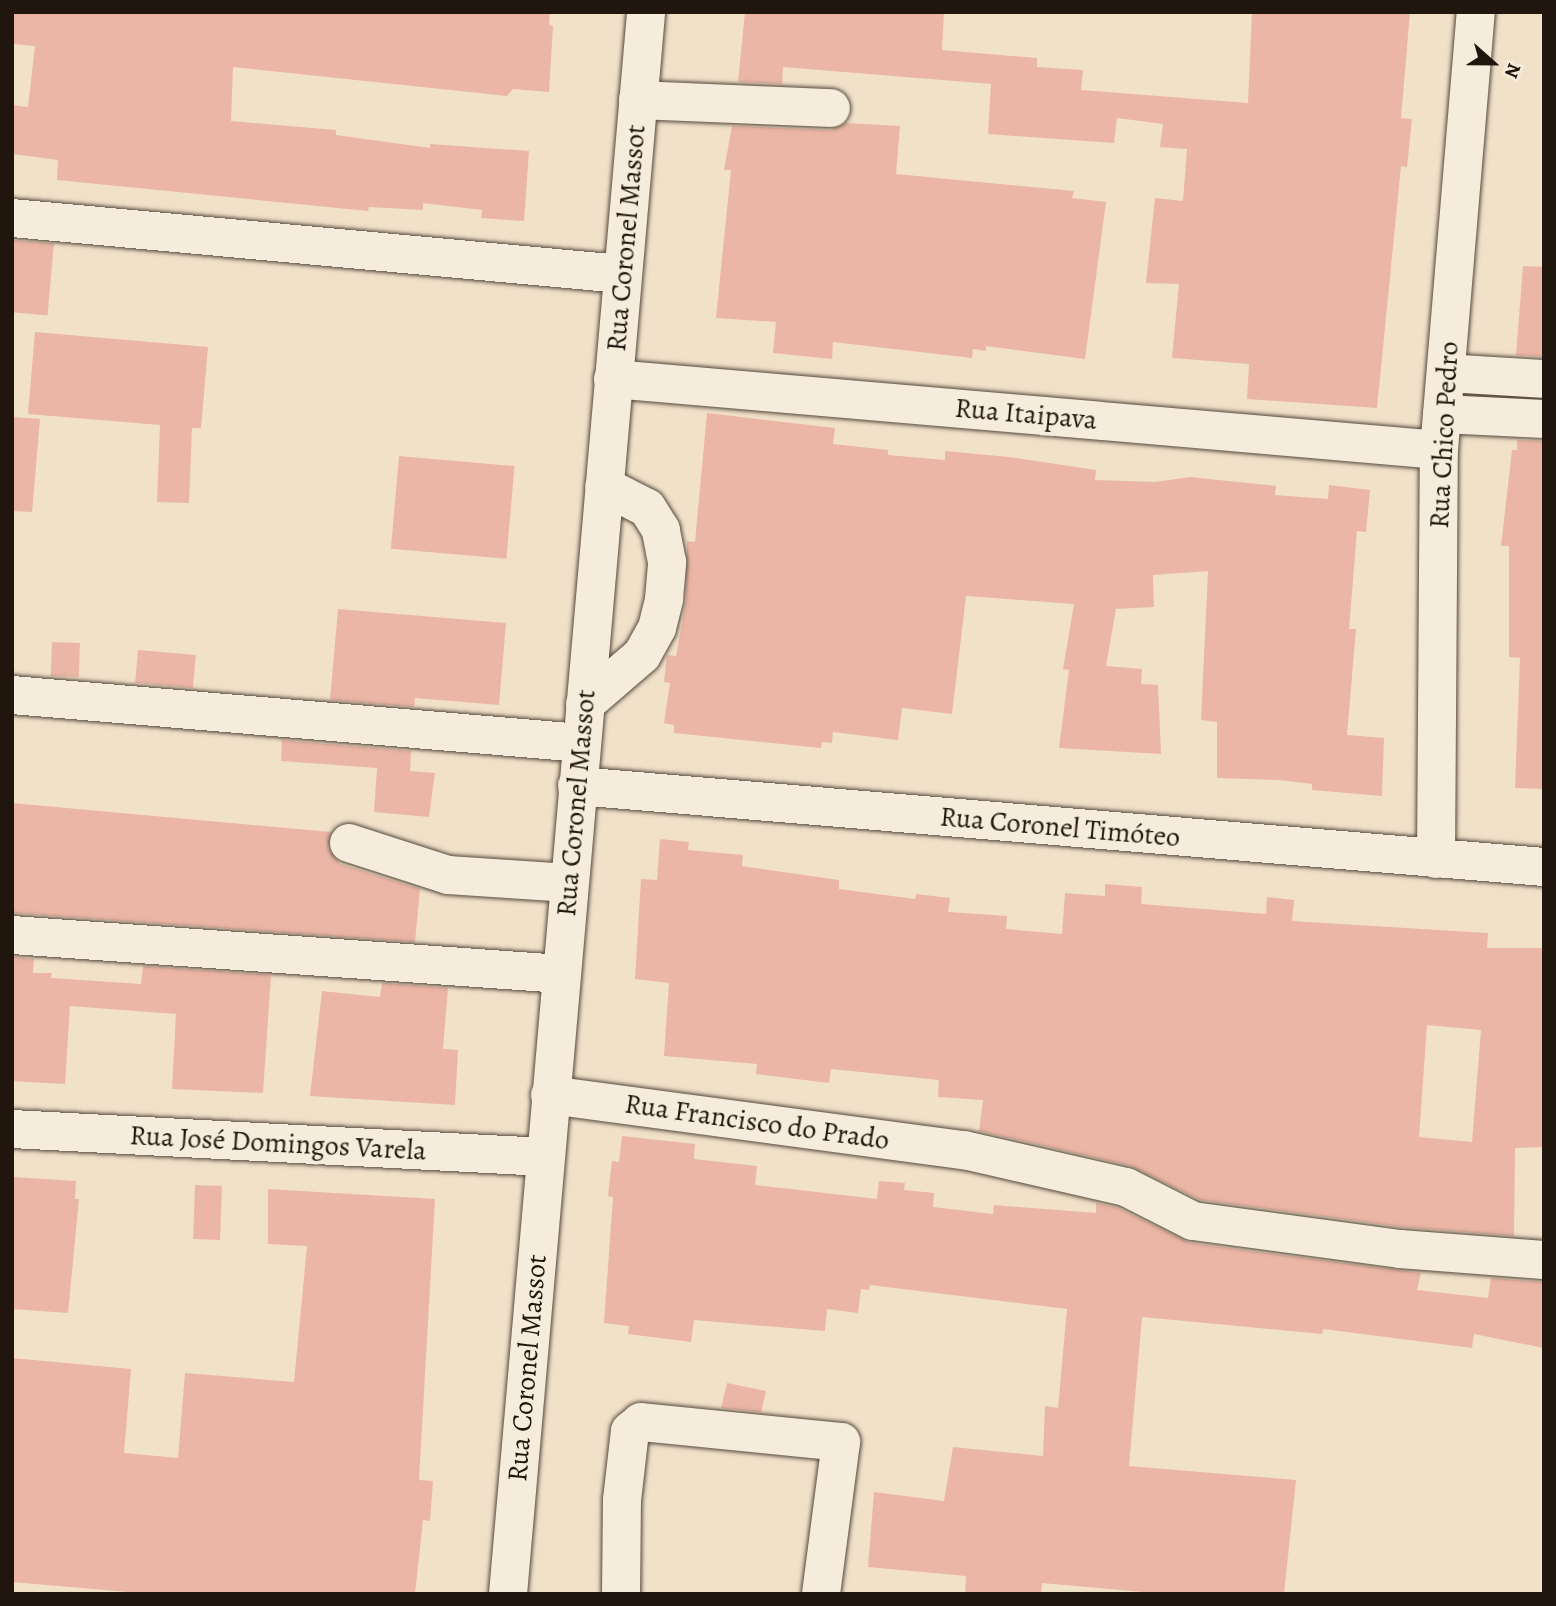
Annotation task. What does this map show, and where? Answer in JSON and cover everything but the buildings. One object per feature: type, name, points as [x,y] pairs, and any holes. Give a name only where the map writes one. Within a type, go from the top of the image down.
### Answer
[{"type":"street","name":"Rua Coronel Massot","points":[[508,1594],[544,1157],[646,12]]},
{"type":"street","name":"Rua Chico Pedro","points":[[1436,859],[1441,432],[1476,12]]},
{"type":"street","points":[[638,100],[831,108]]},
{"type":"street","points":[[12,218],[622,274]]},
{"type":"street","points":[[1446,373],[1544,379]]},
{"type":"street","name":"Rua Itaipava","points":[[613,379],[1441,432],[1544,419]]},
{"type":"street","points":[[584,704],[642,655],[657,628],[664,599],[667,562],[661,530],[647,508],[604,486]]},
{"type":"street","points":[[12,695],[581,743]]},
{"type":"street","name":"Rua Coronel Timóteo","points":[[577,786],[1544,867]]},
{"type":"street","points":[[349,843],[448,875],[569,883]]},
{"type":"street","points":[[12,935],[561,975]]},
{"type":"street","name":"Rua Francisco do Prado","points":[[550,1095],[964,1150],[1126,1187],[1194,1221],[1400,1249],[1544,1260]]},
{"type":"street","name":"Rua José Domingos Varela","points":[[12,1129],[544,1157]]},
{"type":"street","points":[[621,1594],[630,1431],[641,1422],[841,1442],[821,1594]]}]
